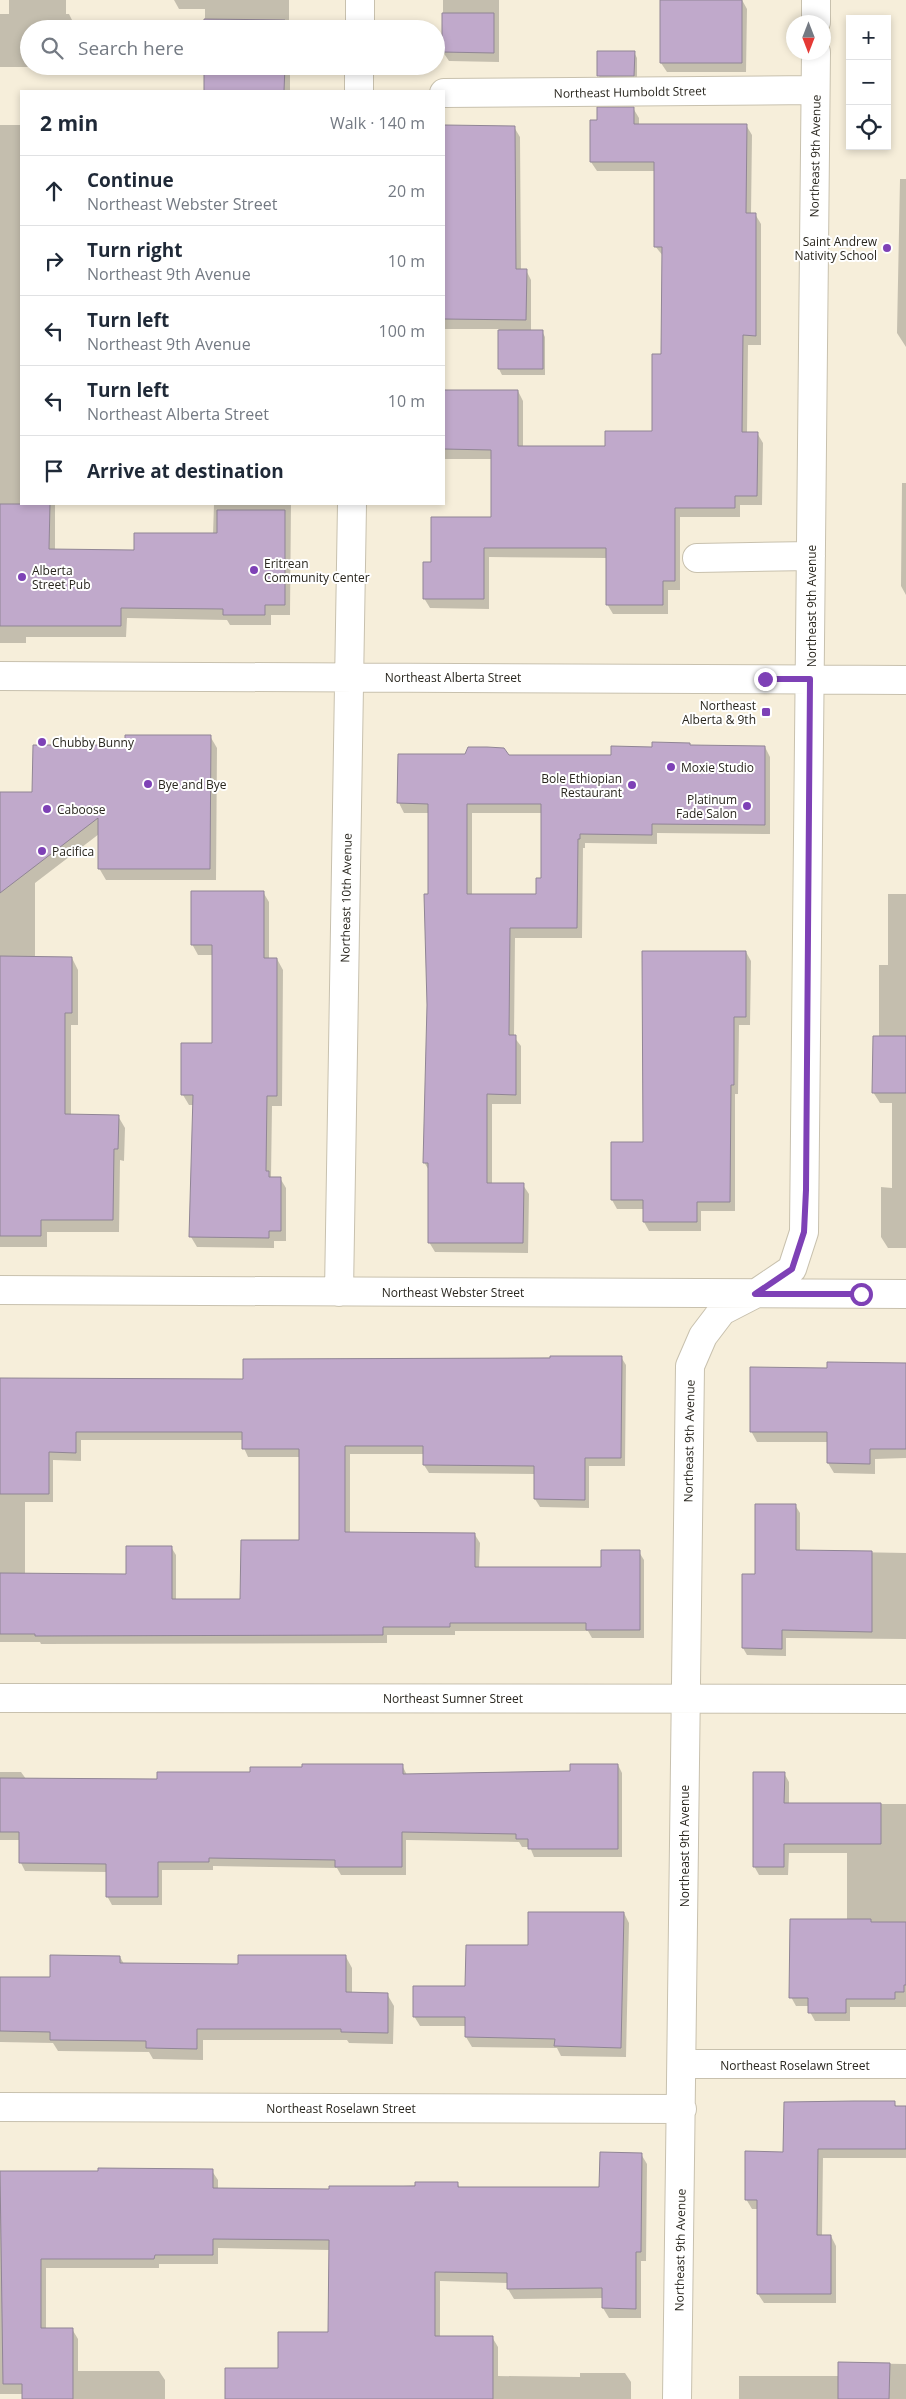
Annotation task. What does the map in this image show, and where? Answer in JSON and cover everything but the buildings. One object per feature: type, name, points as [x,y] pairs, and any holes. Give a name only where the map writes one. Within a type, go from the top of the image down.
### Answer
[{"type":"street","points":[[360,0],[360,20]]},
{"type":"street","points":[[816,0],[816,15]]},
{"type":"street","name":"Northeast 9th Avenue","points":[[677,2399],[683,2064],[684,1698],[690,1366],[703,1336],[722,1311],[755,1294],[792,1269],[804,1232],[816,60]]},
{"type":"street","points":[[359,75],[359,90]]},
{"type":"street","name":"Northeast Humboldt Street","points":[[445,93],[815,90]]},
{"type":"street","name":"Northeast 10th Avenue","points":[[339,1292],[352,505]]},
{"type":"street","points":[[697,558],[811,556]]},
{"type":"street","name":"Northeast Alberta Street","points":[[0,676],[906,680]]},
{"type":"street","name":"Northeast Webster Street","points":[[0,1290],[906,1294]]},
{"type":"street","name":"Northeast Sumner Street","points":[[0,1698],[906,1699]]},
{"type":"street","name":"Northeast Roselawn Street","points":[[683,2064],[906,2064]]},
{"type":"street","name":"Northeast Roselawn Street","points":[[0,2107],[682,2109]]},
{"type":"place","name":"Saint Andrew Nativity School","points":[[887,248]]},
{"type":"place","name":"Eritrean Community Center","points":[[254,570]]},
{"type":"place","name":"Alberta Street Pub","points":[[22,577]]},
{"type":"place","name":"Northeast Alberta & 9th","points":[[766,712]]},
{"type":"place","name":"Chubby Bunny","points":[[42,742]]},
{"type":"place","name":"Moxie Studio","points":[[671,767]]},
{"type":"place","name":"Bye and Bye","points":[[148,784]]},
{"type":"place","name":"Bole Ethiopian Restaurant","points":[[632,785]]},
{"type":"place","name":"Platinum Fade Salon","points":[[747,806]]},
{"type":"place","name":"Caboose","points":[[47,809]]},
{"type":"place","name":"Pacifica","points":[[42,851]]},
{"type":"route","points":[[765,679],[810,679],[806,1190],[804,1232],[792,1269],[755,1294],[861,1294]]}]
